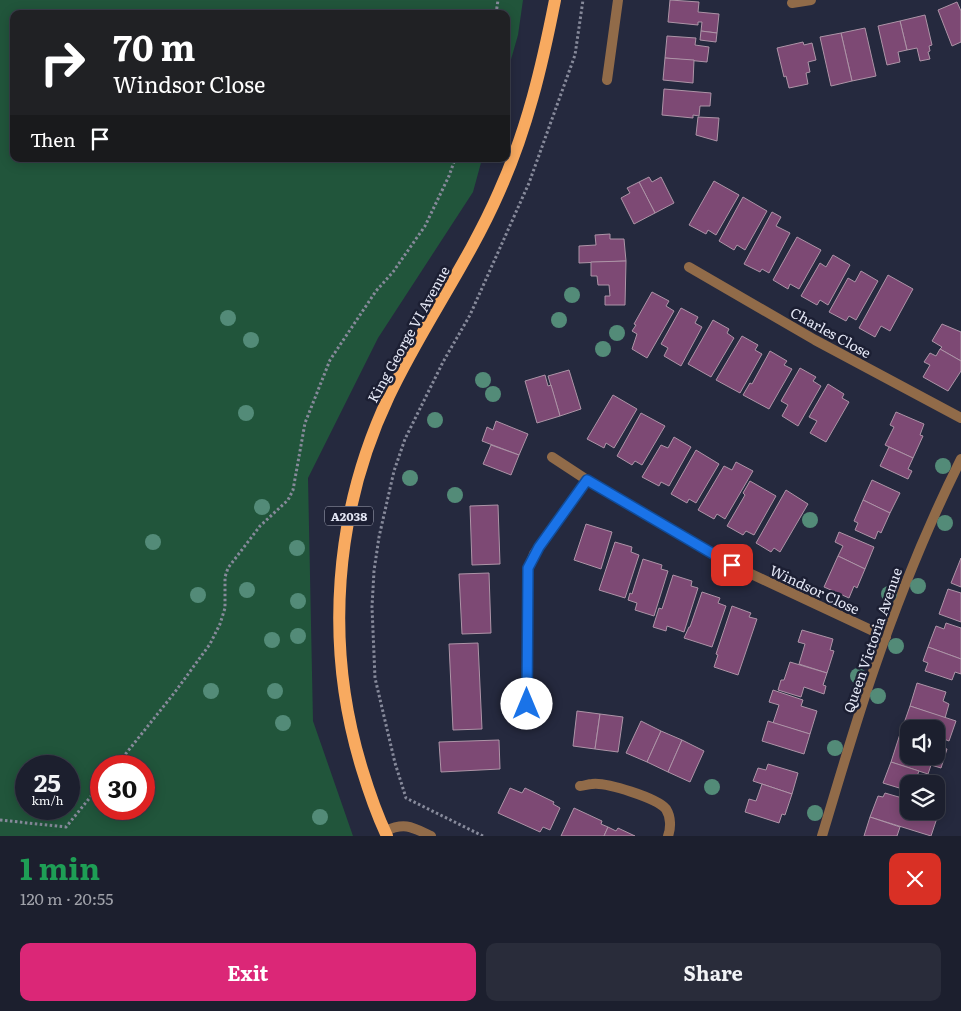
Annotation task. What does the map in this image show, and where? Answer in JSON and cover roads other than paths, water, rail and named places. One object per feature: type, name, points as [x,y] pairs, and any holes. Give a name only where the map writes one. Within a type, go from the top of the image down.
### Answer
[{"type":"main road","name":"King George VI Avenue","points":[[386,833],[360,764],[344,695],[340,659],[339,589],[348,517],[367,451],[389,397],[402,370],[467,257],[510,166],[530,111],[555,0]]},
{"type":"street","points":[[607,80],[618,0]]},
{"type":"street","points":[[792,3],[811,0]]},
{"type":"street","name":"Charles Close","points":[[690,267],[815,340],[961,418]]},
{"type":"street","name":"Windsor Close","points":[[552,457],[587,480],[732,565],[886,637]]},
{"type":"street","name":"Queen Victoria Avenue","points":[[822,836],[886,637],[933,517],[961,459]]},
{"type":"street","points":[[527,704],[528,568],[539,547],[587,480]]},
{"type":"street","points":[[580,786],[593,784],[621,789],[662,806],[668,813],[670,828],[668,836]]},
{"type":"street","points":[[386,833],[395,826],[404,825],[412,826],[431,836]]}]
